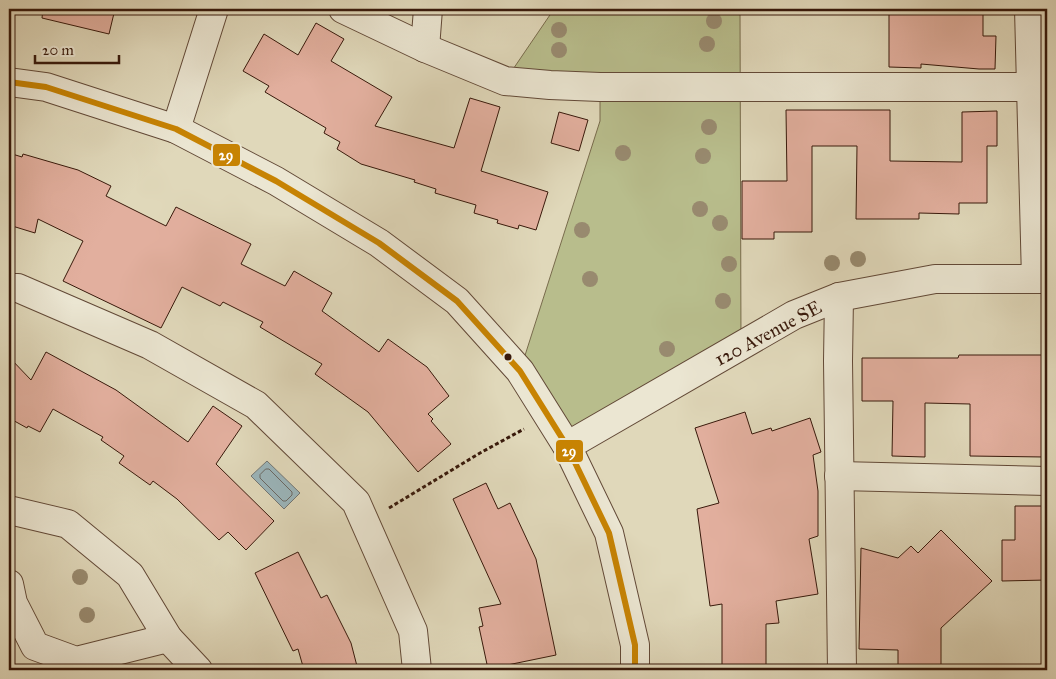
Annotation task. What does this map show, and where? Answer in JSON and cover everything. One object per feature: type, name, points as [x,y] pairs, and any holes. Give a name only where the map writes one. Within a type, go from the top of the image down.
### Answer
[{"type":"street","points":[[176,129],[214,9]]},
{"type":"street","points":[[343,9],[425,48],[505,81],[550,86],[600,87],[1039,87]]},
{"type":"street","points":[[425,48],[428,9]]},
{"type":"street","points":[[1029,9],[1039,87],[1041,279]]},
{"type":"street","points":[[9,82],[46,87],[176,129],[276,181],[379,243],[456,301],[520,371],[567,446],[609,533],[635,645],[635,670]]},
{"type":"street","name":"120 Avenue SE","points":[[567,446],[794,315],[840,297],[936,279],[1041,279]]},
{"type":"street","points":[[9,288],[18,288],[150,345],[256,405],[356,502],[413,631],[417,670]]},
{"type":"street","points":[[840,297],[838,361],[842,670]]},
{"type":"street","points":[[840,476],[1047,480]]},
{"type":"street","points":[[9,510],[68,524],[130,575],[168,638],[198,670]]},
{"type":"street","points":[[9,584],[13,603],[35,646],[76,661],[168,638]]},
{"type":"path","points":[[365,522],[480,453],[549,416]]},
{"type":"green space","points":[[554,9],[740,9],[741,346],[567,446],[520,371],[600,121],[600,88],[505,81]]},
{"type":"water","points":[[267,461],[300,493],[284,509],[251,476]]},
{"type":"building","points":[[43,9],[115,9],[109,34],[42,18]]},
{"type":"building","points":[[889,9],[983,9],[983,36],[996,36],[995,69],[921,64],[921,68],[889,67]]},
{"type":"building","points":[[316,23],[344,39],[331,61],[392,97],[375,126],[454,148],[470,98],[500,107],[481,171],[548,192],[536,230],[519,225],[518,229],[497,223],[498,220],[474,213],[476,205],[435,193],[436,189],[414,182],[415,180],[361,164],[337,149],[340,142],[324,133],[326,128],[265,92],[269,86],[243,71],[264,34],[298,55]]},
{"type":"building","points":[[786,110],[890,110],[890,161],[962,162],[962,112],[997,111],[997,146],[987,146],[987,203],[959,203],[959,214],[919,213],[919,219],[856,219],[857,146],[812,146],[812,232],[774,232],[774,239],[742,239],[742,181],[787,181]]},
{"type":"building","points":[[559,112],[588,120],[579,151],[551,143]]},
{"type":"building","points":[[9,153],[22,157],[23,154],[78,170],[111,186],[106,196],[166,226],[176,207],[251,244],[241,264],[285,286],[294,271],[332,293],[322,311],[379,352],[388,339],[427,367],[449,396],[428,414],[433,419],[431,421],[451,444],[418,472],[368,412],[315,374],[322,364],[260,327],[263,322],[223,302],[220,306],[182,287],[161,328],[63,281],[83,241],[38,219],[35,233],[9,225]]},
{"type":"building","points":[[46,352],[116,390],[188,442],[213,406],[242,426],[216,464],[274,521],[246,550],[228,532],[219,540],[177,499],[153,481],[150,485],[119,463],[124,456],[101,440],[103,437],[53,409],[40,432],[28,426],[27,428],[9,418],[9,357],[31,380]]},
{"type":"building","points":[[959,355],[1047,355],[1047,408],[1044,408],[1044,457],[970,456],[970,404],[925,403],[925,457],[892,456],[893,401],[862,401],[862,358],[958,358]]},
{"type":"building","points":[[745,412],[752,434],[771,428],[772,431],[810,418],[821,452],[813,455],[818,491],[818,536],[809,539],[818,594],[776,601],[779,623],[766,624],[766,670],[722,670],[722,604],[710,606],[697,509],[719,503],[695,428]]},
{"type":"building","points":[[486,483],[498,509],[510,503],[536,559],[556,655],[488,669],[479,627],[483,626],[479,608],[501,604],[453,499]]},
{"type":"building","points":[[1015,506],[1047,506],[1047,580],[1002,581],[1002,540],[1015,540]]},
{"type":"building","points":[[941,530],[992,581],[941,628],[941,670],[898,670],[898,650],[859,649],[861,548],[898,558],[911,546],[918,553]]},
{"type":"building","points":[[298,552],[321,598],[327,595],[351,643],[358,670],[304,670],[298,649],[293,651],[255,573]]},
{"type":"transit line","name":"29","points":[[9,82],[46,87],[176,129],[276,181],[379,243],[457,301],[520,371],[567,446],[609,533],[635,645],[635,670]]}]
